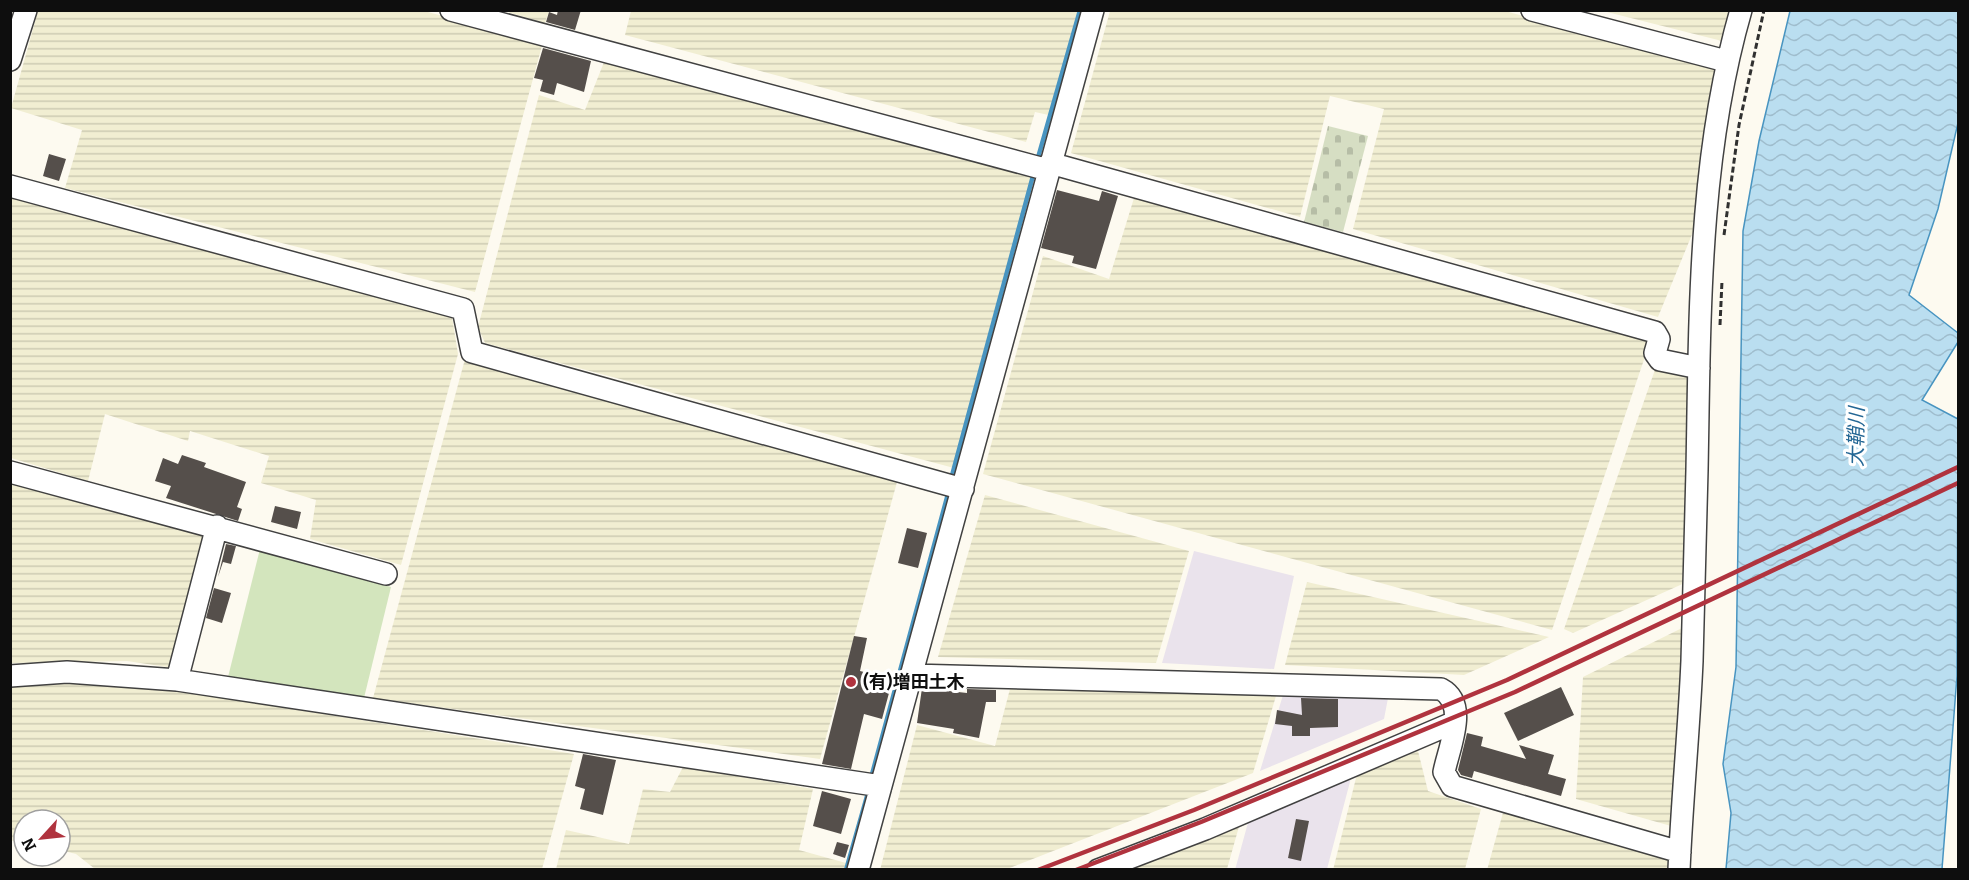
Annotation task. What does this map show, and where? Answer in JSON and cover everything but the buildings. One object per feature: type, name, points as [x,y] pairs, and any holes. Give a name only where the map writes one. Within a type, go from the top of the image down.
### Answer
[{"type":"street","points":[[10,60],[26,10]]},
{"type":"street","points":[[451,10],[1044,166],[1655,332],[1659,339],[1655,353],[1660,360],[1699,368]]},
{"type":"street","points":[[858,870],[873,785],[911,675],[954,486],[965,472],[1044,166],[1093,10]]},
{"type":"street","points":[[1532,10],[1726,62]]},
{"type":"street","points":[[911,675],[1441,689],[1450,694],[1456,706],[1455,722],[1444,772],[1452,786],[1679,861],[1692,662],[1699,368],[1707,199],[1715,125],[1726,62],[1741,10]]},
{"type":"street","points":[[10,186],[463,309],[472,352],[954,486]]},
{"type":"street","points":[[10,472],[217,526],[386,574]]},
{"type":"street","points":[[177,680],[217,526]]},
{"type":"street","points":[[10,676],[67,672],[177,680],[873,785]]},
{"type":"street","points":[[1098,870],[1205,829],[1455,722]]},
{"type":"path","points":[[1723,243],[1739,125],[1764,10]]},
{"type":"path","points":[[1720,337],[1722,278]]},
{"type":"shaded area","points":[[38,11],[424,11],[543,42],[475,292],[65,188],[82,130],[11,108]]},
{"type":"shaded area","points":[[504,11],[549,11],[545,23]]},
{"type":"shaded area","points":[[631,11],[1083,11],[1053,116],[1035,112],[1026,142],[625,35]]},
{"type":"shaded area","points":[[1110,11],[1505,11],[1719,69],[1698,220],[1658,317],[1353,229],[1384,109],[1330,96],[1300,217],[1071,153]]},
{"type":"shaded area","points":[[1603,11],[1734,11],[1726,42]]},
{"type":"shaded area","points":[[606,57],[1035,172],[954,468],[485,343],[478,327],[539,95],[585,110]]},
{"type":"shaded area","points":[[10,196],[452,317],[458,354],[401,565],[310,539],[316,500],[261,483],[269,456],[190,431],[188,441],[105,414],[88,481],[11,458]]},
{"type":"shaded area","points":[[1134,198],[1555,310],[1650,342],[1552,630],[983,474],[1043,256],[1109,279]]},
{"type":"shaded area","points":[[465,359],[899,475],[820,759],[373,698]]},
{"type":"shaded area","points":[[1657,364],[1692,372],[1687,582],[1573,633],[1564,629]]},
{"type":"shaded area","points":[[10,480],[208,531],[174,668],[127,661],[11,663]]},
{"type":"shaded area","points":[[985,495],[1189,551],[1156,663],[938,657]]},
{"type":"shaded area","points":[[1194,551],[1294,576],[1274,669],[1162,663]]},
{"type":"shaded area","points":[[1307,582],[1549,637],[1464,675],[1285,665]]},
{"type":"shaded area","points":[[1684,627],[1678,828],[1576,799],[1583,677]]},
{"type":"shaded area","points":[[84,683],[178,691],[574,754],[542,869],[95,869],[72,853],[72,808],[12,808],[11,841],[10,686]]},
{"type":"shaded area","points":[[1011,685],[1276,696],[1253,773],[1007,869],[880,870],[917,725],[995,746]]},
{"type":"shaded area","points":[[1389,693],[1384,719],[1260,771],[1283,695]]},
{"type":"shaded area","points":[[1418,751],[1428,791],[1481,809],[1465,869],[1333,870],[1357,774]]},
{"type":"shaded area","points":[[683,767],[813,789],[799,850],[846,863],[844,869],[556,869],[566,830],[629,844],[643,789],[670,792]]},
{"type":"shaded area","points":[[1351,778],[1327,869],[1235,870],[1249,819]]},
{"type":"shaded area","points":[[1504,809],[1677,859],[1676,869],[1487,870]]},
{"type":"shaded area","points":[[1240,823],[1227,869],[1117,869]]},
{"type":"green space","points":[[1328,126],[1368,136],[1343,232],[1304,222]]},
{"type":"green space","points":[[260,549],[391,587],[364,698],[228,677]]},
{"type":"water","name":"大鞘川","points":[[1790,11],[1958,11],[1958,123],[1938,209],[1909,295],[1958,333],[1958,342],[1922,400],[1958,419],[1957,676],[1942,869],[1726,869],[1731,813],[1723,764],[1736,667],[1743,231],[1759,141]]},
{"type":"waterway","points":[[1037,161],[1080,10]]},
{"type":"waterway","points":[[951,479],[1034,172]]},
{"type":"waterway","points":[[871,778],[949,490]]},
{"type":"waterway","points":[[846,870],[869,789]]},
{"type":"railway","points":[[1038,870],[1194,810],[1507,680],[1958,467]]},
{"type":"railway","points":[[1076,870],[1201,822],[1515,692],[1958,483]]},
{"type":"place","name":"(有)増田土木","points":[[851,682]]}]
